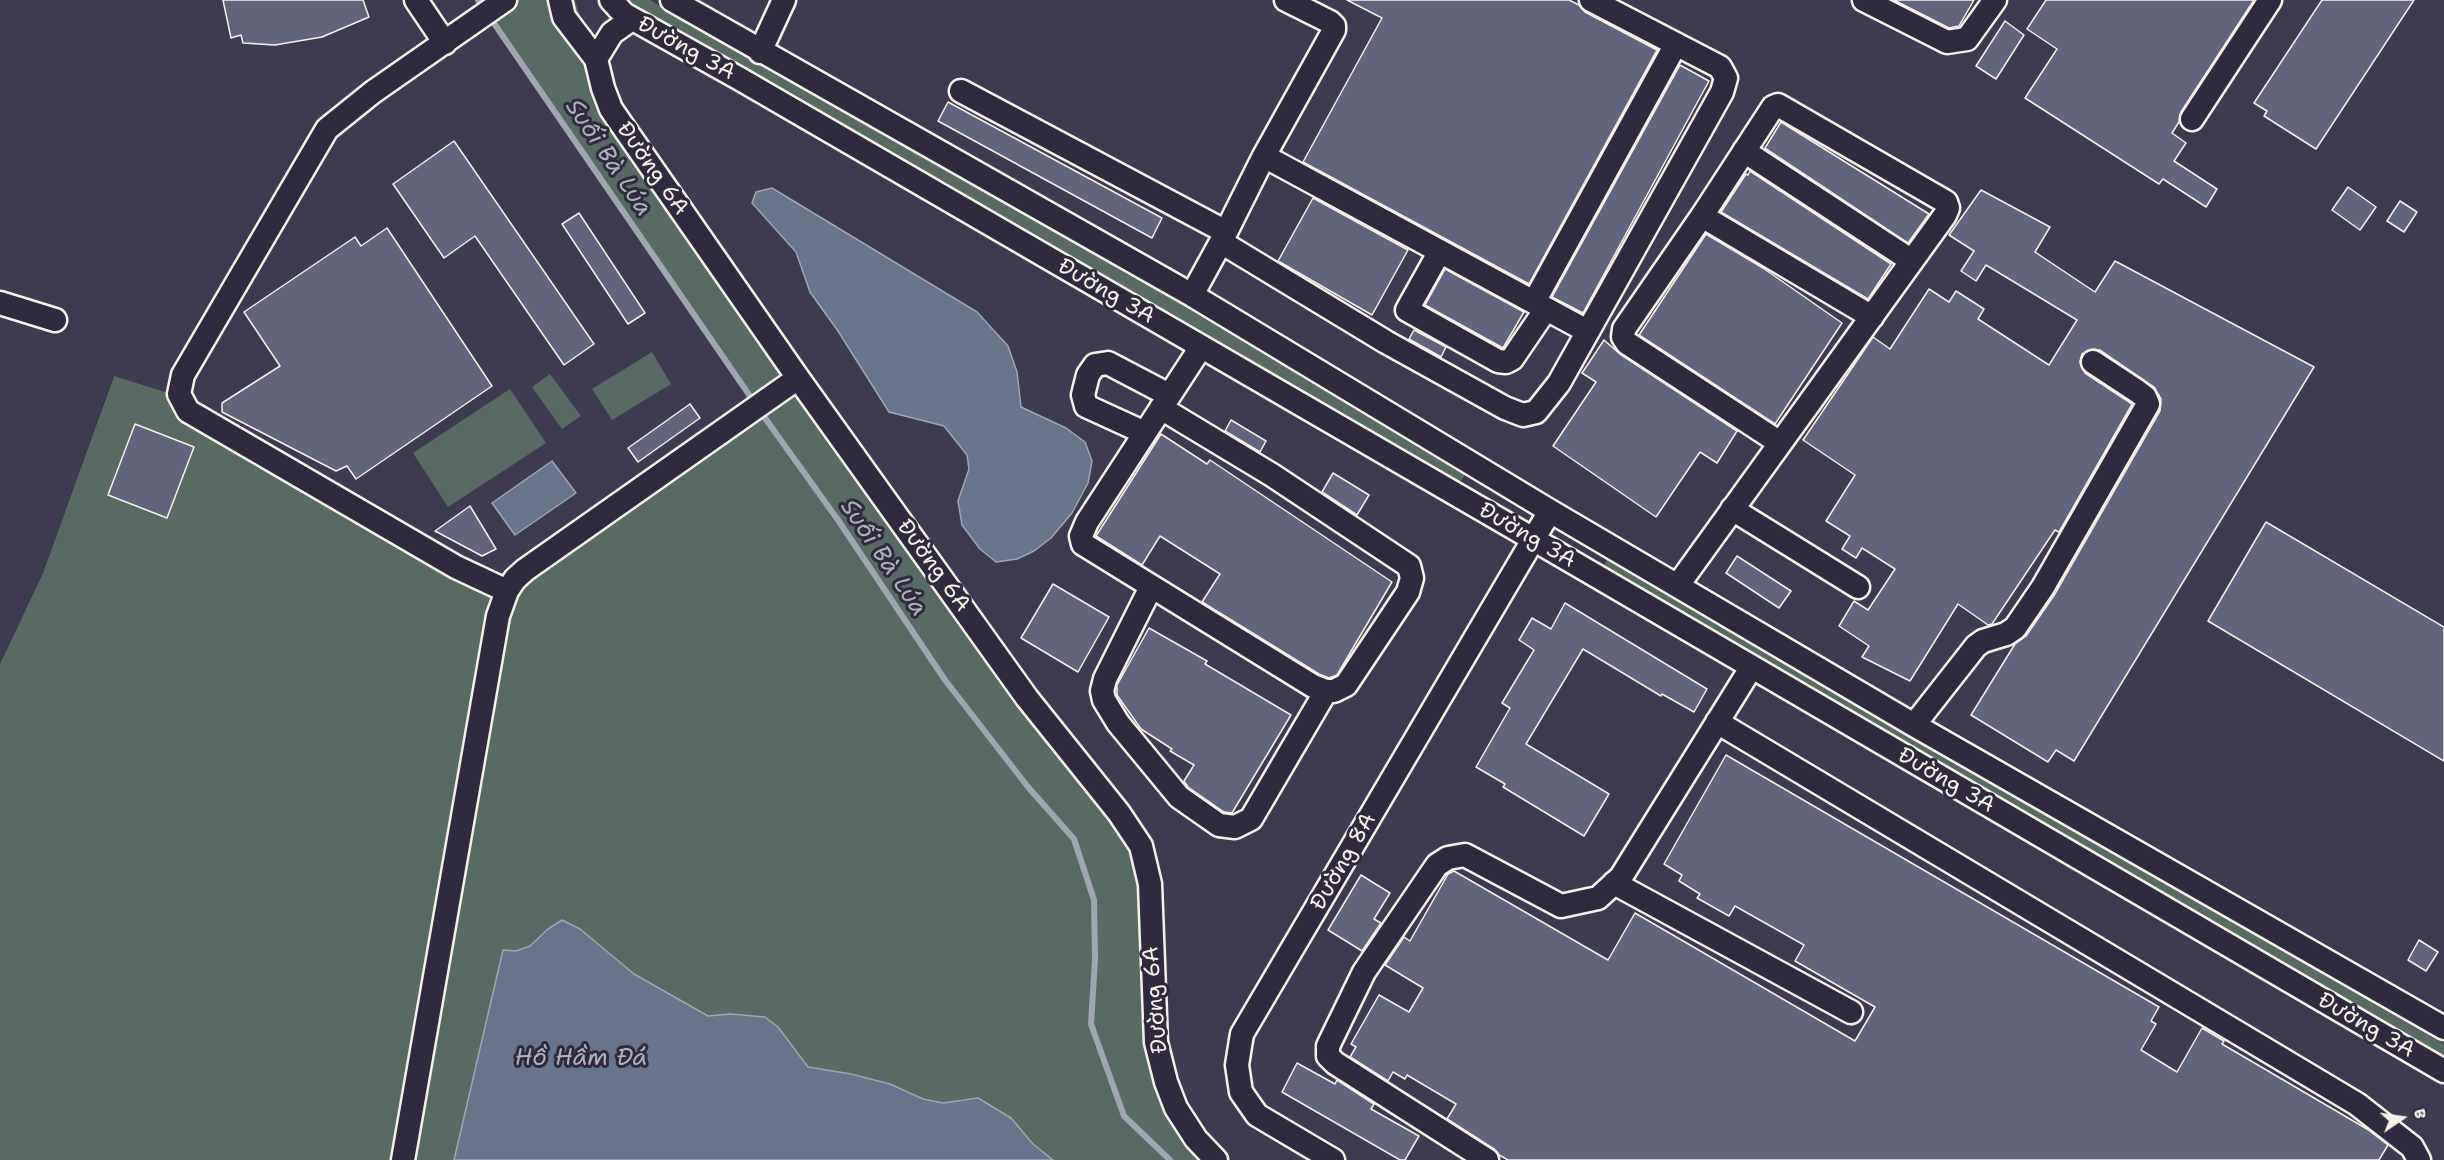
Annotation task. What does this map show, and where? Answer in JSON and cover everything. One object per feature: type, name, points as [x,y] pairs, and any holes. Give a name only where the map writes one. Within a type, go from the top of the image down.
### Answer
[{"type":"street","points":[[416,0],[445,43]]},
{"type":"street","points":[[505,0],[373,92],[327,129],[183,375],[179,394],[188,411],[456,567],[507,591]]},
{"type":"street","name":"Đường 6A","points":[[560,0],[564,17],[596,59],[611,109],[790,384],[1027,698],[1119,813],[1141,846],[1149,884],[1156,1042],[1166,1082],[1176,1108],[1197,1139],[1216,1160]]},
{"type":"street","name":"Đường 3A","points":[[612,0],[624,14],[1533,539],[2444,1071]]},
{"type":"street","name":"Đường 3A","points":[[672,0],[1191,295],[1550,511],[1914,725],[2444,1028]]},
{"type":"street","points":[[760,52],[784,0]]},
{"type":"street","points":[[1191,295],[1334,30],[1334,26],[1322,8],[1286,0]]},
{"type":"street","points":[[961,91],[1224,237],[1386,342],[1505,408],[1523,415],[1536,412],[1559,383],[1722,92],[1726,78],[1720,67],[1591,0]]},
{"type":"street","points":[[1864,0],[1947,42],[1967,39],[1995,0]]},
{"type":"street","points":[[2192,120],[2270,0]]},
{"type":"street","points":[[596,59],[612,33],[633,19]]},
{"type":"street","points":[[1407,310],[1498,361],[1506,362],[1512,359],[1676,44]]},
{"type":"street","points":[[1678,585],[1948,208],[1946,202],[1782,106],[1773,107],[1624,329],[1623,337],[1627,343],[1780,442]]},
{"type":"street","points":[[1744,151],[1912,261]]},
{"type":"street","points":[[1264,156],[1587,331]]},
{"type":"street","points":[[1702,216],[1872,317]]},
{"type":"street","points":[[1386,342],[1440,251]]},
{"type":"street","points":[[0,303],[55,320]]},
{"type":"street","points":[[1145,433],[1086,406],[1083,395],[1088,375],[1095,365],[1108,363],[1165,401],[1272,476],[1409,566],[1412,578],[1408,592],[1346,685],[1326,692],[1313,686],[1083,544],[1081,536],[1087,522],[1145,433],[1165,401],[1200,347]]},
{"type":"street","points":[[1914,725],[1976,646],[2015,628],[2043,587],[2148,404],[2145,397],[2093,362]]},
{"type":"street","points":[[403,1160],[496,627],[507,591],[525,570],[790,384]]},
{"type":"street","points":[[1732,509],[1858,587]]},
{"type":"street","name":"Đường 8A","points":[[1333,1160],[1257,1115],[1241,1092],[1237,1065],[1242,1034],[1550,511]]},
{"type":"street","points":[[1151,587],[1105,679],[1102,691],[1104,700],[1118,723],[1179,797],[1219,825],[1235,827],[1251,819],[1326,692]]},
{"type":"street","points":[[1487,1160],[1335,1063],[1328,1056],[1328,1046],[1364,972],[1437,865],[1448,858],[1465,855],[1561,906],[1598,898],[1621,877],[1751,668]]},
{"type":"street","points":[[1717,722],[2357,1104],[2412,1147],[2420,1160]]},
{"type":"street","points":[[1614,883],[1851,1012]]},
{"type":"shaded area","points":[[0,0],[478,0],[485,9],[498,0],[2444,0],[2444,1160],[1170,1160],[503,584],[191,408],[184,393],[340,111],[175,395],[113,377],[43,573],[0,664]]},
{"type":"green space","points":[[513,0],[575,0],[586,37],[589,60],[1135,849],[1143,886],[1149,1042],[1206,1160],[1053,1160],[1033,1144],[1011,1118],[965,1099],[943,1103],[923,1099],[890,1084],[851,1074],[808,1067],[778,1027],[750,1015],[708,1016],[634,974],[580,929],[562,920],[548,929],[530,946],[516,951],[503,950],[454,1160],[0,1160],[0,664],[43,573],[114,376],[175,395],[415,548],[520,583],[761,412],[489,17]]},
{"type":"green space","points":[[627,0],[650,0],[757,63],[1185,304],[1466,474],[1459,483],[631,5]]},
{"type":"green space","points":[[652,352],[671,384],[612,420],[592,389]]},
{"type":"green space","points":[[550,374],[581,416],[562,429],[532,387]]},
{"type":"green space","points":[[510,389],[546,443],[448,507],[413,453]]},
{"type":"green space","points":[[1608,558],[1907,734],[2444,1044],[2444,1058],[1603,568]]},
{"type":"water","points":[[772,188],[977,312],[1008,346],[1017,372],[1021,407],[1066,428],[1085,442],[1092,461],[1088,483],[1072,513],[1051,538],[1034,551],[1017,559],[996,562],[980,549],[962,525],[958,501],[969,469],[967,455],[944,426],[889,412],[838,331],[810,292],[796,252],[752,203],[756,192]]},
{"type":"water","points":[[552,461],[576,493],[515,535],[492,503]]},
{"type":"water","name":"Hồ Hầm Đá","points":[[562,920],[580,929],[634,974],[708,1016],[730,1014],[765,1017],[778,1027],[808,1067],[851,1074],[890,1084],[923,1099],[943,1103],[978,1098],[1011,1118],[1033,1144],[1053,1160],[454,1160],[503,950],[516,951],[530,946],[548,929]]},
{"type":"building","points":[[223,0],[363,0],[369,17],[322,37],[275,45],[243,43],[241,35],[231,38]]},
{"type":"building","points":[[1347,0],[1569,0],[1579,5],[1585,12],[1657,50],[1529,284],[1303,162],[1382,18]]},
{"type":"building","points":[[1894,0],[1974,0],[1959,26],[1949,28]]},
{"type":"building","points":[[2046,0],[2254,0],[2181,112],[2179,122],[2172,133],[2186,143],[2174,161],[2217,189],[2206,207],[2163,179],[2159,184],[2025,98],[2057,49],[2027,29]]},
{"type":"building","points":[[2322,0],[2414,0],[2316,149],[2264,116],[2267,111],[2254,103]]},
{"type":"building","points":[[2005,21],[2024,35],[1996,79],[1976,66]]},
{"type":"building","points":[[1680,65],[1709,81],[1583,313],[1552,297]]},
{"type":"building","points":[[948,102],[1162,218],[1152,238],[938,121]]},
{"type":"building","points":[[1781,122],[1929,214],[1908,243],[1765,148]]},
{"type":"building","points":[[454,141],[594,344],[564,365],[475,236],[444,258],[393,184]]},
{"type":"building","points":[[1750,171],[1891,264],[1868,299],[1721,212]]},
{"type":"building","points":[[2348,187],[2376,207],[2360,230],[2332,210]]},
{"type":"building","points":[[1981,190],[2050,227],[2035,252],[2095,292],[2115,261],[2314,367],[2074,761],[2056,750],[2048,762],[1971,715],[2015,644],[2026,636],[2055,594],[2160,411],[2161,399],[2154,387],[2100,350],[2093,349],[2082,354],[2080,362],[2085,373],[2132,404],[2059,532],[2055,530],[1992,624],[1988,625],[1958,604],[1910,681],[1862,657],[1869,646],[1839,626],[1854,601],[1868,610],[1895,569],[1862,548],[1856,558],[1842,549],[1850,536],[1826,521],[1855,475],[1803,440],[1873,337],[1890,349],[1929,289],[1949,302],[1956,291],[1984,309],[1978,319],[2049,365],[2077,320],[1986,265],[1976,281],[1961,271],[1974,251],[1949,235]]},
{"type":"building","points":[[1313,198],[1408,250],[1372,315],[1278,261]]},
{"type":"building","points":[[2400,201],[2417,212],[2404,232],[2387,221]]},
{"type":"building","points":[[579,213],[645,313],[628,324],[562,224]]},
{"type":"building","points":[[387,228],[492,386],[356,479],[347,466],[336,471],[222,412],[222,403],[280,366],[244,312],[355,237],[361,246]]},
{"type":"building","points":[[1706,234],[1763,268],[1842,323],[1775,424],[1639,335]]},
{"type":"building","points":[[1445,269],[1524,312],[1503,348],[1425,305]]},
{"type":"building","points":[[1414,330],[1446,347],[1441,357],[1409,339]]},
{"type":"building","points":[[1604,340],[1620,354],[1737,431],[1717,463],[1700,452],[1656,517],[1553,446],[1596,382],[1582,373]]},
{"type":"building","points":[[690,404],[700,418],[638,462],[628,448]]},
{"type":"building","points":[[1231,420],[1266,441],[1260,452],[1225,431]]},
{"type":"building","points":[[135,424],[194,447],[167,518],[108,495]]},
{"type":"building","points":[[1161,434],[1207,464],[1210,460],[1392,582],[1337,675],[1329,678],[1319,674],[1202,602],[1220,574],[1160,536],[1142,565],[1096,536]]},
{"type":"building","points":[[1333,473],[1369,495],[1357,515],[1322,492]]},
{"type":"building","points":[[470,506],[496,549],[482,556],[435,531]]},
{"type":"building","points":[[2266,522],[2444,627],[2444,761],[2208,621]]},
{"type":"building","points":[[1737,556],[1791,591],[1779,608],[1726,573]]},
{"type":"building","points":[[1053,584],[1109,617],[1078,672],[1021,638]]},
{"type":"building","points":[[1565,603],[1707,689],[1694,712],[1662,694],[1661,696],[1583,649],[1526,744],[1609,794],[1584,836],[1503,787],[1505,784],[1476,767],[1510,708],[1502,703],[1534,650],[1519,640],[1532,618],[1551,629]]},
{"type":"building","points":[[1149,628],[1207,661],[1205,664],[1291,715],[1232,813],[1224,812],[1188,787],[1184,781],[1194,765],[1170,751],[1172,749],[1141,729],[1117,695],[1117,685]]},
{"type":"building","points":[[1726,755],[2159,1007],[2151,1021],[2156,1024],[2141,1050],[2177,1072],[2202,1028],[2224,1041],[2222,1044],[2367,1129],[2388,1145],[2379,1160],[1508,1160],[1447,1119],[1456,1104],[1407,1075],[1405,1079],[1393,1072],[1388,1081],[1350,1057],[1356,1047],[1351,1044],[1379,995],[1409,1012],[1423,988],[1385,965],[1404,937],[1410,941],[1448,874],[1454,871],[1608,960],[1635,913],[1855,1041],[1875,1007],[1795,961],[1804,945],[1735,906],[1729,916],[1697,898],[1700,894],[1679,881],[1682,875],[1664,864]]},
{"type":"building","points":[[1361,875],[1390,893],[1374,919],[1381,923],[1362,951],[1328,930]]},
{"type":"building","points":[[2419,940],[2438,952],[2426,971],[2408,960]]},
{"type":"building","points":[[1297,1063],[1335,1084],[1337,1080],[1374,1104],[1371,1109],[1419,1136],[1405,1160],[1400,1160],[1282,1092]]},
{"type":"waterway","name":"Suối Bà Lúa","points":[[478,0],[754,402]]},
{"type":"waterway","name":"Suối Bà Lúa","points":[[760,411],[838,520],[945,680],[1028,787],[1074,839],[1094,900],[1095,959],[1091,1024],[1124,1116],[1170,1160]]}]
